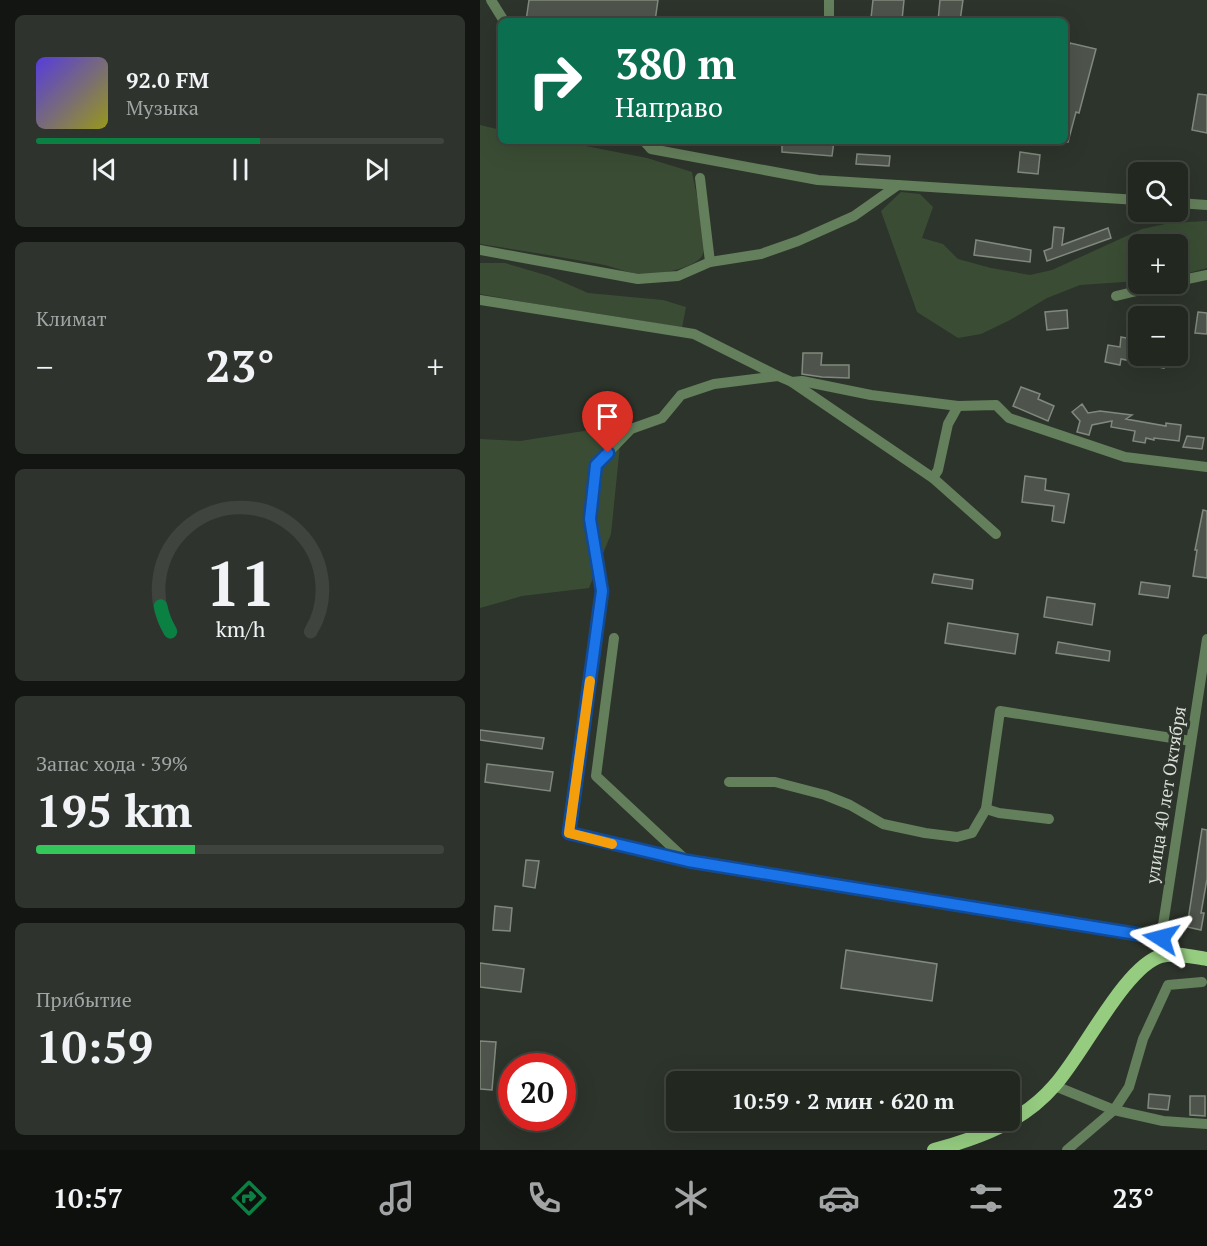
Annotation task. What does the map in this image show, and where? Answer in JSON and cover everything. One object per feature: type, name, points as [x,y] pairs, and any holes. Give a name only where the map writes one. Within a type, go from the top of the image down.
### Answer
[{"type":"main road","points":[[934,1150],[963,1143],[1008,1124],[1027,1111],[1055,1086],[1122,988],[1150,962],[1168,955],[1207,959]]},
{"type":"street","points":[[491,0],[502,18]]},
{"type":"street","points":[[829,0],[829,18]]},
{"type":"street","points":[[647,144],[651,149],[818,180],[1128,199]]},
{"type":"street","points":[[700,178],[710,262]]},
{"type":"street","points":[[480,250],[638,279],[678,276],[710,262],[761,254],[798,241],[854,216],[898,185]]},
{"type":"street","points":[[1188,204],[1207,205]]},
{"type":"street","points":[[1188,279],[1207,275]]},
{"type":"street","points":[[1116,296],[1128,293]]},
{"type":"street","points":[[480,300],[694,334],[792,382],[933,478],[996,534]]},
{"type":"street","points":[[778,376],[714,384],[681,394],[662,418],[631,429],[596,465],[590,519],[602,591],[569,833],[688,861],[1161,938],[1168,955]]},
{"type":"street","points":[[792,382],[802,381],[871,395],[958,406],[996,405],[1009,418],[1125,457],[1207,467]]},
{"type":"street","points":[[933,478],[938,471],[948,424],[958,406]]},
{"type":"street","points":[[614,639],[596,776],[688,861]]},
{"type":"street","name":"улица 40 лет Октября","points":[[1161,938],[1207,639]]},
{"type":"street","points":[[729,782],[775,782],[825,795],[850,805],[883,824],[957,837],[972,833],[986,809],[1000,711],[1191,741]]},
{"type":"street","points":[[986,809],[999,813],[1049,819]]},
{"type":"street","points":[[1067,1150],[1114,1110],[1129,1087],[1143,1039],[1168,985],[1202,982]]},
{"type":"street","points":[[1055,1086],[1114,1110],[1163,1121],[1207,1124]]},
{"type":"green space","points":[[480,125],[498,129],[498,144],[575,144],[647,158],[692,172],[703,227],[704,247],[703,254],[692,264],[664,273],[646,274],[480,244]]},
{"type":"green space","points":[[901,192],[920,194],[933,207],[922,238],[943,244],[958,259],[1030,275],[1052,270],[1128,235],[1128,282],[1080,285],[1047,298],[981,334],[958,338],[917,312],[881,211]]},
{"type":"green space","points":[[1207,221],[1207,268],[1188,273],[1188,234],[1131,234],[1142,229],[1170,223]]},
{"type":"green space","points":[[480,263],[505,263],[549,276],[588,293],[663,300],[686,307],[682,328],[480,294]]},
{"type":"green space","points":[[622,425],[611,534],[589,588],[522,596],[480,608],[480,439],[520,441]]},
{"type":"building","points":[[529,0],[658,0],[655,18],[526,18]]},
{"type":"building","points":[[873,0],[904,0],[902,18],[871,18]]},
{"type":"building","points":[[940,0],[963,0],[960,18],[938,18]]},
{"type":"building","points":[[1070,43],[1096,49],[1079,113],[1076,112],[1068,142],[1069,77]]},
{"type":"building","points":[[1198,94],[1207,95],[1207,133],[1192,130]]},
{"type":"building","points":[[782,144],[834,144],[832,156],[782,152]]},
{"type":"building","points":[[1020,152],[1040,155],[1038,174],[1018,172]]},
{"type":"building","points":[[857,154],[890,156],[889,166],[856,164]]},
{"type":"building","points":[[1054,227],[1064,228],[1062,245],[1108,228],[1111,238],[1047,261],[1044,251],[1052,248]]},
{"type":"building","points":[[976,240],[1031,250],[1030,262],[974,255]]},
{"type":"building","points":[[1067,310],[1068,328],[1047,330],[1045,312]]},
{"type":"building","points":[[1198,312],[1207,313],[1207,334],[1195,333]]},
{"type":"building","points":[[1121,337],[1128,338],[1128,360],[1121,359],[1120,365],[1105,362],[1108,345],[1120,347]]},
{"type":"building","points":[[803,353],[822,353],[821,365],[849,365],[849,378],[802,374]]},
{"type":"building","points":[[1021,387],[1040,394],[1038,399],[1054,406],[1048,421],[1013,406]]},
{"type":"building","points":[[1082,404],[1088,413],[1100,411],[1132,415],[1126,419],[1166,426],[1166,423],[1181,425],[1179,441],[1146,438],[1145,443],[1133,441],[1135,431],[1111,427],[1112,421],[1092,425],[1089,435],[1077,432],[1080,421],[1072,412]]},
{"type":"building","points":[[1187,436],[1204,438],[1202,449],[1183,447]]},
{"type":"building","points":[[1025,476],[1046,479],[1045,490],[1069,494],[1064,523],[1052,521],[1054,506],[1022,502]]},
{"type":"building","points":[[1203,510],[1207,511],[1207,578],[1193,576],[1197,550],[1195,550]]},
{"type":"building","points":[[934,574],[973,580],[972,589],[932,583]]},
{"type":"building","points":[[1141,582],[1170,586],[1168,598],[1139,594]]},
{"type":"building","points":[[1047,597],[1095,604],[1092,625],[1044,617]]},
{"type":"building","points":[[948,623],[1018,634],[1015,654],[945,643]]},
{"type":"building","points":[[1058,642],[1110,651],[1109,661],[1056,653]]},
{"type":"building","points":[[480,730],[544,738],[542,749],[480,740]]},
{"type":"building","points":[[487,764],[553,772],[550,791],[485,782]]},
{"type":"building","points":[[1202,829],[1207,830],[1207,879],[1201,913],[1204,913],[1201,930],[1187,927]]},
{"type":"building","points":[[526,860],[539,861],[535,888],[523,886]]},
{"type":"building","points":[[495,906],[512,908],[510,931],[493,930]]},
{"type":"building","points":[[846,950],[937,964],[932,1001],[841,988]]},
{"type":"building","points":[[480,963],[524,969],[521,992],[480,987]]},
{"type":"building","points":[[480,1041],[496,1042],[492,1090],[480,1089]]},
{"type":"building","points":[[1149,1094],[1170,1096],[1168,1110],[1148,1108]]},
{"type":"building","points":[[1190,1096],[1205,1096],[1205,1116],[1190,1115]]},
{"type":"slow traffic","points":[[590,681],[569,833],[612,844]]},
{"type":"route","points":[[608,453],[596,465],[590,519],[602,591],[569,833],[688,861],[1161,938]]}]
